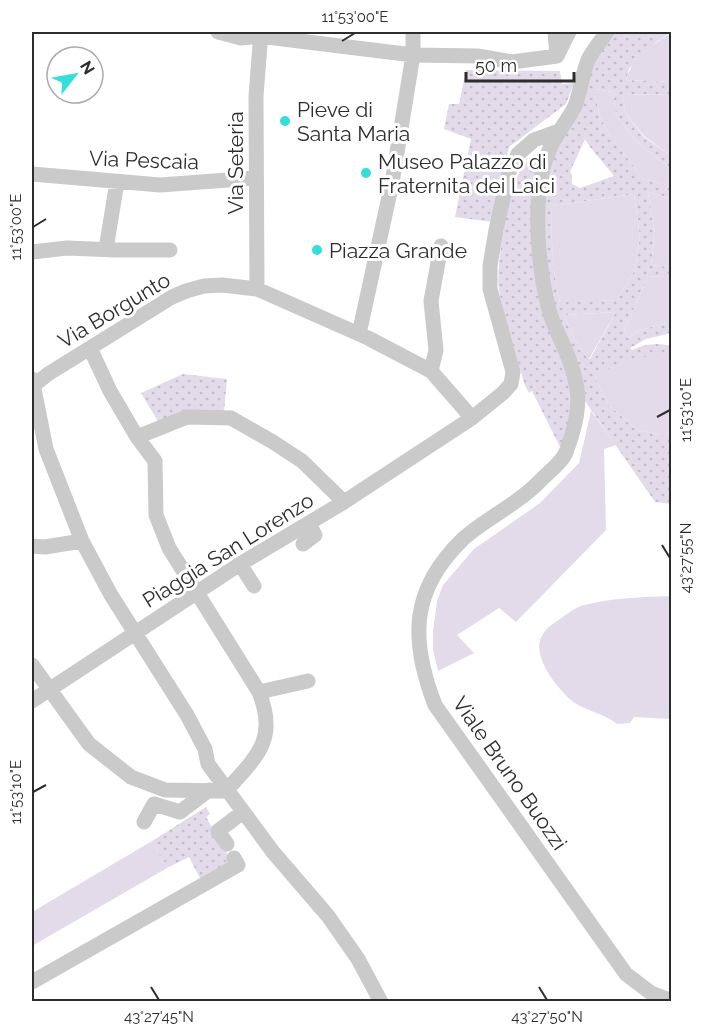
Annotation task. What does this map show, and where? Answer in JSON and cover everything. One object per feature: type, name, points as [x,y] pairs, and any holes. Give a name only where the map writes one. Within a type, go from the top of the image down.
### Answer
[{"type":"street","points":[[218,32],[241,38],[260,34],[412,55],[478,56],[512,62],[557,56]]},
{"type":"street","points":[[360,334],[392,183],[412,55],[413,32]]},
{"type":"street","points":[[555,32],[557,56]]},
{"type":"street","points":[[557,56],[569,32]]},
{"type":"street","name":"Viale Bruno Buozzi","points":[[607,32],[589,58],[574,106],[548,153],[542,174],[538,237],[541,273],[550,313],[574,370],[578,390],[578,414],[565,455],[530,492],[464,539],[436,571],[427,586],[422,605],[419,653],[424,676],[435,705],[626,974],[651,993],[672,1001]]},
{"type":"street","name":"Via Seteria","points":[[257,289],[255,178],[256,96],[260,34]]},
{"type":"street","name":"Piaggia San Lorenzo","points":[[32,701],[240,564],[344,502],[472,418],[503,393],[511,384],[513,372],[490,289],[490,266],[509,172],[518,154],[534,140],[559,130]]},
{"type":"street","name":"Via Pescaia","points":[[32,174],[160,185],[255,178]]},
{"type":"street","points":[[106,249],[117,182]]},
{"type":"street","points":[[441,246],[430,301],[436,350],[431,371],[472,418]]},
{"type":"street","points":[[32,252],[67,248],[170,250]]},
{"type":"street","name":"Via Borgunto","points":[[32,382],[150,310],[186,291],[204,286],[222,285],[257,289],[360,334],[431,371]]},
{"type":"street","points":[[90,348],[110,391],[137,437],[155,461],[156,515],[169,548],[259,692],[267,712],[267,734],[256,757],[226,791]]},
{"type":"street","points":[[32,382],[46,449],[57,481],[82,541],[111,595],[187,716],[205,749],[208,764],[226,791],[284,865],[328,916],[358,959],[381,1002]]},
{"type":"street","points":[[137,437],[187,417],[231,418],[302,461],[344,502]]},
{"type":"street","points":[[303,544],[315,535],[309,524]]},
{"type":"street","points":[[32,546],[45,547],[82,541]]},
{"type":"street","points":[[240,564],[254,586]]},
{"type":"street","points":[[32,665],[89,744],[132,777],[165,790],[226,791]]},
{"type":"street","points":[[259,692],[308,681]]},
{"type":"street","points":[[144,822],[154,804],[180,812],[209,790]]},
{"type":"street","points":[[32,982],[233,856],[215,826],[243,812]]},
{"type":"shaded area","points":[[607,32],[671,32],[655,43],[629,69],[626,80],[671,82],[671,95],[623,94],[625,113],[644,137],[671,156],[671,169],[637,142],[616,115],[613,92],[595,89],[595,95],[600,117],[610,135],[643,179],[671,186],[671,199],[648,192],[655,234],[651,265],[669,267],[671,260],[671,282],[669,276],[648,277],[624,330],[628,338],[640,330],[671,322],[671,333],[646,339],[630,348],[632,350],[651,344],[671,346],[671,357],[654,355],[635,359],[598,372],[595,378],[608,405],[638,430],[665,436],[671,431],[671,504],[655,502],[578,391],[550,313],[542,174]],"holes":[[[585,139],[614,176],[580,188],[572,184],[570,172]],[[634,194],[640,237],[635,270],[617,300],[560,302],[555,278],[552,206]],[[616,312],[590,359],[574,338],[565,315]]]},
{"type":"shaded area","points":[[671,33],[671,82],[626,80],[638,59],[650,47]]},
{"type":"shaded area","points":[[466,70],[560,71],[562,84],[574,83],[566,104],[509,147],[492,222],[455,217],[471,139],[444,129],[449,104],[459,104]]},
{"type":"shaded area","points":[[595,89],[613,92],[616,115],[637,142],[671,169],[671,186],[643,179],[610,135],[600,117]]},
{"type":"shaded area","points":[[623,94],[671,95],[671,156],[644,136],[625,113]]},
{"type":"shaded area","points":[[542,153],[533,213],[568,370],[572,412],[561,449],[532,391],[529,393],[524,383],[501,302],[498,279],[501,247],[516,179],[530,159]]},
{"type":"shaded area","points":[[648,192],[671,199],[672,260],[669,267],[651,265],[655,234]]},
{"type":"shaded area","points":[[634,194],[640,237],[635,270],[617,300],[560,303],[555,279],[552,206]]},
{"type":"shaded area","points":[[669,276],[672,282],[671,322],[640,330],[628,338],[624,330],[648,277]]},
{"type":"shaded area","points":[[616,312],[589,359],[574,338],[565,315]]},
{"type":"shaded area","points":[[660,353],[671,357],[671,431],[665,436],[638,430],[608,405],[595,378],[597,372],[646,355]]},
{"type":"shaded area","points":[[183,374],[227,379],[224,412],[159,423],[141,393]]},
{"type":"shaded area","points":[[591,411],[616,445],[604,449],[606,530],[516,622],[499,608],[457,635],[474,653],[438,671],[433,650],[433,631],[437,601],[443,585],[474,549],[540,503],[579,463]]},
{"type":"shaded area","points":[[671,596],[671,719],[634,717],[630,723],[617,724],[572,701],[559,688],[542,661],[540,642],[546,629],[584,605],[616,599]]},
{"type":"shaded area","points":[[206,807],[210,814],[206,817],[233,864],[202,882],[189,857],[167,868],[152,841]]},
{"type":"shaded area","points":[[152,841],[167,868],[32,946],[32,912]]},
{"type":"place","name":"Pieve di Santa Maria","points":[[285,121]]},
{"type":"place","name":"Museo Palazzo di Fraternita dei Laici","points":[[366,173]]},
{"type":"place","name":"Piazza Grande","points":[[317,250]]}]
